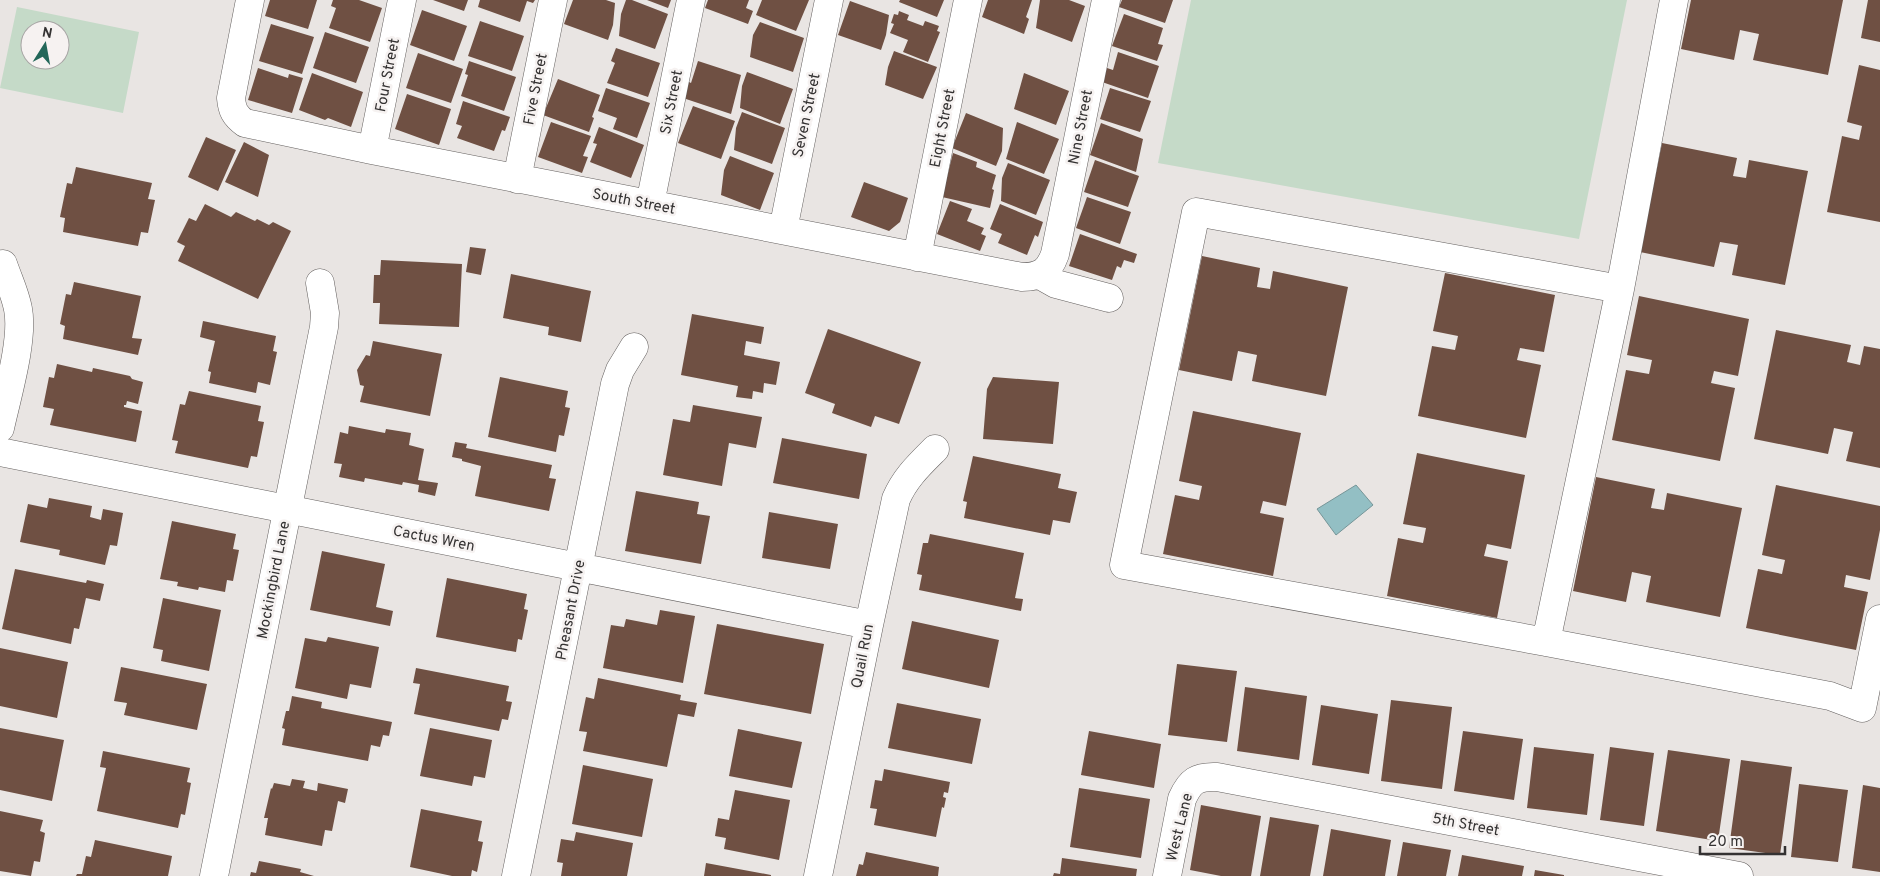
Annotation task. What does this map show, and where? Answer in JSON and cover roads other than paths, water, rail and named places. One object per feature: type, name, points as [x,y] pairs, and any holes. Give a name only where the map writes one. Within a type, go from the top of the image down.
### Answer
[{"type":"lane","name":"South Street","points":[[250,0],[233,86],[232,109],[236,117],[245,123],[517,179],[1022,277],[1048,264]]},
{"type":"lane","name":"Four Street","points":[[372,150],[402,0]]},
{"type":"lane","name":"Five Street","points":[[517,179],[553,0]]},
{"type":"lane","name":"Six Street","points":[[650,204],[691,0]]},
{"type":"lane","name":"Seven Street","points":[[782,230],[829,0]]},
{"type":"lane","name":"Eight Street","points":[[916,257],[968,0]]},
{"type":"lane","name":"Nine Street","points":[[1048,264],[1106,0]]},
{"type":"lane","points":[[1546,642],[1620,289],[1674,0]]},
{"type":"lane","points":[[1620,289],[1196,212],[1124,565],[1830,696],[1862,708],[1880,619]]},
{"type":"lane","points":[[0,428],[18,343],[19,326],[16,301],[3,264]]},
{"type":"lane","points":[[1048,264],[1056,284],[1109,298]]},
{"type":"lane","name":"Mockingbird Lane","points":[[214,876],[324,327],[325,312],[320,283]]},
{"type":"lane","name":"Pheasant Drive","points":[[516,876],[615,384],[620,370],[634,347]]},
{"type":"lane","name":"Quail Run","points":[[818,876],[896,499],[902,485],[910,474],[935,449]]},
{"type":"lane","name":"Cactus Wren","points":[[0,452],[869,625]]},
{"type":"lane","name":"5th Street","points":[[1194,780],[1205,776],[1217,777],[1739,876]]},
{"type":"lane","name":"West Lane","points":[[1167,876],[1182,800],[1186,788],[1194,780]]},
{"type":"water","points":[[1356,485],[1373,505],[1336,535],[1317,509]]}]
